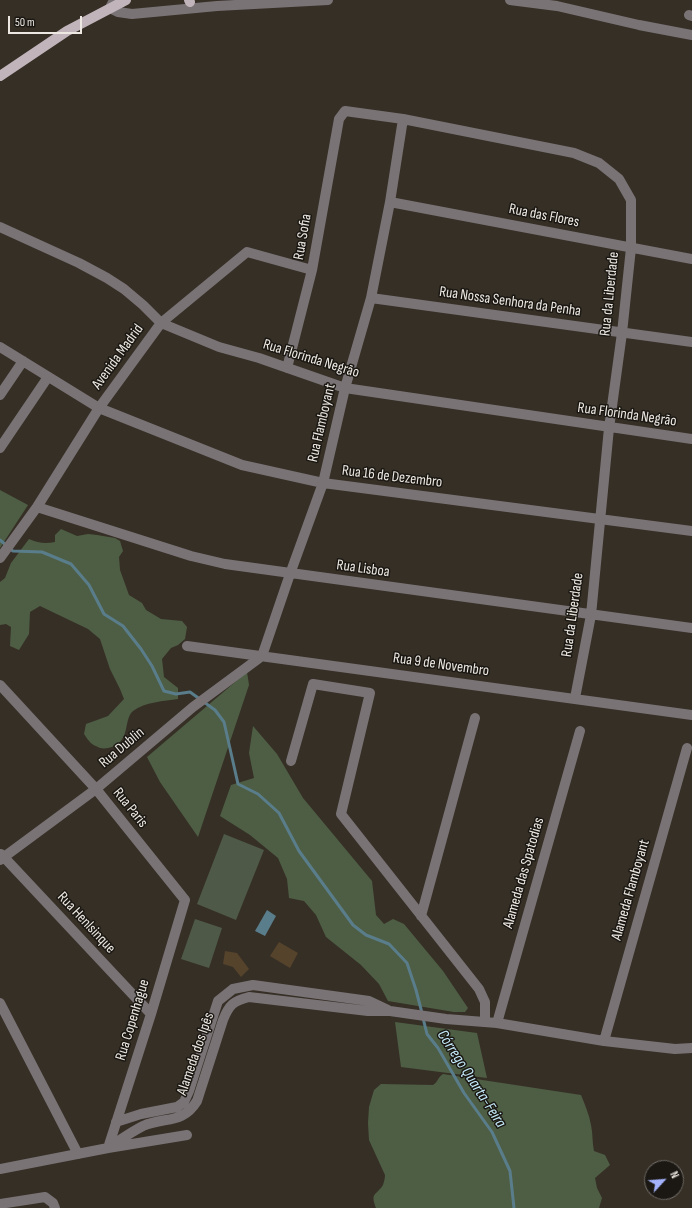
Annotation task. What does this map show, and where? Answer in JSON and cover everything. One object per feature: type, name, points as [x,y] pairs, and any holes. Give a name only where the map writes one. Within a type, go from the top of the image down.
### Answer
[{"type":"main road","points":[[0,76],[67,31],[112,4],[126,0]]},
{"type":"street","points":[[112,4],[118,12],[132,14],[217,6],[328,0]]},
{"type":"street","points":[[510,0],[522,0],[557,6],[639,25],[692,34]]},
{"type":"street","points":[[188,1],[217,6]]},
{"type":"street","name":"Rua da Liberdade","points":[[345,111],[403,119],[574,153],[599,163],[620,179],[631,200],[630,248],[622,333],[609,428],[591,615],[575,698]]},
{"type":"street","name":"Rua Sofia","points":[[287,368],[312,270],[339,119],[345,111]]},
{"type":"street","name":"Rua Flamboyant","points":[[262,656],[323,483],[345,388],[370,298],[390,202],[403,119]]},
{"type":"street","name":"Rua das Flores","points":[[390,202],[630,248],[692,258]]},
{"type":"street","name":"Rua Florinda Negrão","points":[[0,227],[79,263],[107,278],[144,305],[161,323],[220,347],[259,358],[345,388],[692,439]]},
{"type":"street","name":"Avenida Madrid","points":[[2,556],[36,507],[99,408],[161,323],[247,252],[312,270]]},
{"type":"street","name":"Rua Nossa Senhora da Penha","points":[[370,298],[692,342]]},
{"type":"street","name":"Rua 16 de Dezembro","points":[[0,346],[99,408],[242,465],[323,483],[692,531]]},
{"type":"street","points":[[0,395],[24,361]]},
{"type":"street","points":[[0,448],[48,377]]},
{"type":"street","name":"Rua Lisboa","points":[[36,507],[191,556],[226,564],[692,628]]},
{"type":"street","name":"Rua 9 de Novembro","points":[[187,646],[692,715]]},
{"type":"street","name":"Rua Dublin","points":[[1,857],[96,789],[193,707],[262,656]]},
{"type":"street","points":[[291,761],[313,684],[370,693],[341,814],[479,989],[485,1002],[485,1022]]},
{"type":"street","name":"Rua Paris","points":[[0,685],[96,789],[185,900]]},
{"type":"street","points":[[421,916],[475,718]]},
{"type":"street","name":"Alameda das Spatodias","points":[[497,1023],[580,731]]},
{"type":"street","name":"Alameda Flamboyant","points":[[604,1041],[687,748]]},
{"type":"street","name":"Rua Henlsinque","points":[[1,857],[151,1014]]},
{"type":"street","name":"Rua Copenhague","points":[[108,1148],[151,1014],[185,900]]},
{"type":"street","points":[[249,997],[253,985]]},
{"type":"street","name":"Alameda dos Ipês","points":[[116,1122],[130,1117],[177,1107],[184,1102],[189,1091],[218,1001],[233,989],[253,985],[369,1001],[390,1011]]},
{"type":"street","name":"Alameda dos Ipês","points":[[108,1148],[145,1125],[184,1116],[192,1109],[197,1101],[220,1028],[228,1008],[237,1000],[249,997],[368,1011],[390,1011],[446,1019],[497,1023],[604,1041],[675,1049],[692,1048]]},
{"type":"street","points":[[218,1001],[228,1008]]},
{"type":"street","points":[[0,1003],[78,1154]]},
{"type":"street","points":[[177,1107],[184,1116]]},
{"type":"street","points":[[130,1117],[133,1132]]},
{"type":"street","points":[[0,1169],[108,1148],[187,1135]]},
{"type":"street","points":[[0,1204],[45,1197],[53,1203],[55,1208]]},
{"type":"green space","points":[[0,490],[28,505],[0,548]]},
{"type":"green space","points":[[61,529],[77,536],[88,534],[97,535],[115,538],[120,541],[123,551],[119,557],[120,570],[129,595],[142,603],[146,610],[161,619],[182,621],[187,627],[185,639],[178,645],[171,648],[162,659],[164,677],[178,688],[178,699],[149,704],[133,711],[128,719],[122,740],[118,744],[108,748],[100,748],[89,741],[84,734],[86,724],[108,716],[124,699],[110,669],[100,639],[88,629],[40,606],[30,612],[29,634],[19,650],[10,646],[11,627],[6,624],[0,625],[0,582],[5,578],[11,563],[29,539],[42,543],[55,542],[55,535]]},
{"type":"green space","points":[[247,672],[249,685],[198,837],[160,782],[147,757]]},
{"type":"green space","points":[[253,726],[277,754],[303,798],[372,881],[376,915],[384,924],[393,919],[404,924],[443,971],[468,1008],[465,1012],[454,1012],[388,1001],[379,984],[361,965],[326,937],[316,915],[304,901],[289,898],[287,879],[278,858],[250,835],[220,816],[231,785],[254,778],[249,753]]},
{"type":"green space","points":[[224,834],[264,850],[236,920],[197,904]]},
{"type":"green space","points":[[195,919],[222,928],[209,968],[181,959]]},
{"type":"green space","points":[[395,1022],[477,1033],[487,1078],[401,1067]]},
{"type":"green space","points":[[443,1074],[581,1095],[592,1128],[594,1151],[605,1155],[610,1165],[595,1178],[597,1188],[602,1198],[599,1208],[376,1208],[374,1197],[383,1185],[385,1175],[369,1140],[369,1107],[374,1090],[381,1084],[433,1085]]},
{"type":"water","points":[[267,910],[276,916],[265,936],[255,931]]},
{"type":"building","points":[[279,942],[298,953],[290,968],[270,956]]},
{"type":"building","points":[[225,951],[237,953],[249,969],[241,977],[233,967],[223,964]]},
{"type":"waterway","name":"Córrego Quarta-Feira","points":[[0,540],[6,545]]},
{"type":"waterway","name":"Córrego Quarta-Feira","points":[[10,549],[13,551],[42,552],[71,564],[89,585],[104,614],[123,626],[141,649],[152,666],[164,691],[176,694],[190,692],[215,710],[224,722],[238,784],[258,794],[279,813],[299,851],[353,925],[366,935],[389,944],[407,963],[422,1013]]},
{"type":"waterway","name":"Córrego Quarta-Feira","points":[[423,1018],[427,1034],[438,1048],[464,1093],[492,1132],[510,1171],[514,1208]]}]
